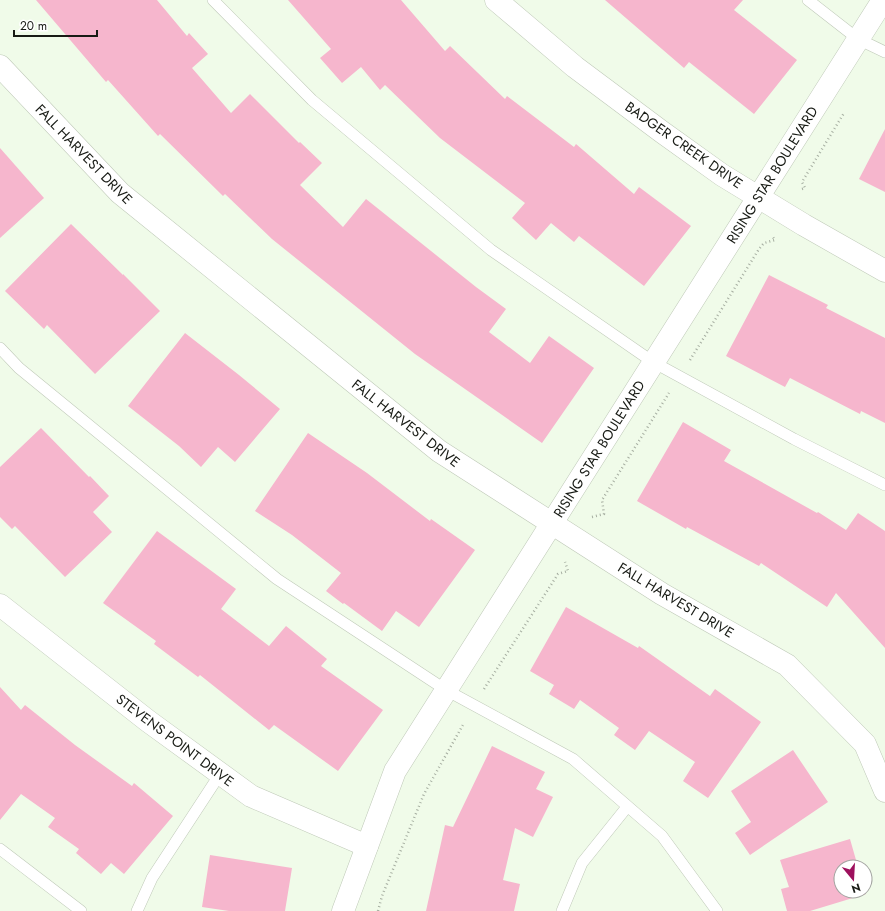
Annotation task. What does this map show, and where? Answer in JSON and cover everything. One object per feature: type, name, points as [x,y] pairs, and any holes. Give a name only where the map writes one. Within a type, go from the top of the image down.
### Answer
[{"type":"street","name":"BADGER CREEK DRIVE","points":[[496,0],[575,67],[722,175],[885,271]]},
{"type":"street","name":"RISING STAR BOULEVARD","points":[[343,911],[395,771],[883,0]]},
{"type":"street","name":"FALL HARVEST DRIVE","points":[[0,66],[120,193],[439,451],[662,594],[786,665],[864,744],[885,791]]},
{"type":"street","name":"STEVENS POINT DRIVE","points":[[0,605],[148,721],[251,796],[367,846]]},
{"type":"lane","points":[[213,0],[312,100],[491,250],[654,362],[794,439],[885,485]]},
{"type":"lane","points":[[808,0],[858,39],[885,52]]},
{"type":"lane","points":[[0,348],[19,368],[277,579],[446,690],[573,759],[662,836],[718,911]]},
{"type":"lane","points":[[137,911],[152,878],[220,774]]},
{"type":"lane","points":[[562,911],[582,863],[627,807]]},
{"type":"lane","points":[[0,849],[81,911]]},
{"type":"path","points":[[378,911],[382,896],[424,794],[473,705],[558,574],[568,571],[564,561]]},
{"type":"building","points":[[36,0],[157,0],[187,36],[189,33],[208,54],[192,68],[231,113],[250,94],[299,143],[300,142],[322,163],[300,185],[343,227],[366,199],[476,287],[506,309],[489,332],[530,363],[549,336],[594,368],[542,443],[415,354],[272,239],[225,194],[223,196],[160,134],[158,136],[108,80],[106,82]]},
{"type":"building","points":[[288,0],[401,0],[445,51],[450,46],[505,99],[507,96],[574,147],[576,144],[634,194],[639,187],[691,226],[644,286],[579,236],[574,242],[551,223],[536,240],[512,218],[525,203],[440,138],[385,85],[380,90],[361,67],[342,83],[320,58],[331,49]]},
{"type":"building","points":[[605,0],[743,0],[734,10],[797,60],[754,114],[689,62],[684,68]]},
{"type":"building","points":[[885,129],[885,192],[859,179]]},
{"type":"building","points":[[0,148],[44,198],[0,238]]},
{"type":"building","points":[[71,224],[160,311],[95,374],[47,325],[44,329],[5,291]]},
{"type":"building","points":[[769,275],[828,305],[826,308],[885,338],[885,423],[861,411],[860,414],[790,378],[785,387],[726,356]]},
{"type":"building","points":[[185,333],[280,409],[235,462],[218,447],[201,467],[179,446],[128,406]]},
{"type":"building","points":[[683,422],[731,450],[724,461],[817,513],[818,512],[846,530],[858,513],[885,531],[885,648],[836,593],[827,607],[761,563],[759,566],[687,527],[686,529],[637,501]]},
{"type":"building","points":[[41,428],[109,496],[93,512],[112,532],[65,577],[15,526],[12,529],[0,517],[0,467]]},
{"type":"building","points":[[308,433],[367,473],[430,521],[431,519],[475,550],[419,627],[396,611],[382,631],[344,603],[343,604],[326,591],[341,573],[292,535],[255,511]]},
{"type":"building","points":[[157,531],[236,589],[221,609],[269,646],[286,626],[327,659],[321,666],[383,710],[338,771],[274,725],[269,730],[200,675],[198,677],[154,644],[156,641],[103,603]]},
{"type":"building","points":[[566,607],[638,648],[639,646],[710,696],[715,689],[761,722],[708,798],[683,781],[695,762],[649,731],[635,750],[614,735],[619,728],[580,700],[574,709],[549,694],[554,685],[530,671]]},
{"type":"building","points":[[0,687],[21,710],[25,705],[75,745],[132,786],[134,783],[173,816],[124,874],[111,863],[101,874],[76,853],[79,849],[48,827],[55,818],[21,794],[0,820]]},
{"type":"building","points":[[492,746],[545,772],[536,789],[553,797],[533,837],[515,828],[503,880],[520,884],[514,911],[426,911],[445,825],[453,827]]},
{"type":"building","points":[[793,750],[828,802],[750,855],[735,833],[751,822],[731,791]]},
{"type":"building","points":[[850,839],[856,859],[833,859],[833,899],[850,899],[810,911],[787,911],[781,889],[789,887],[780,860]]},
{"type":"building","points":[[210,855],[292,868],[285,911],[229,911],[202,907]]}]
